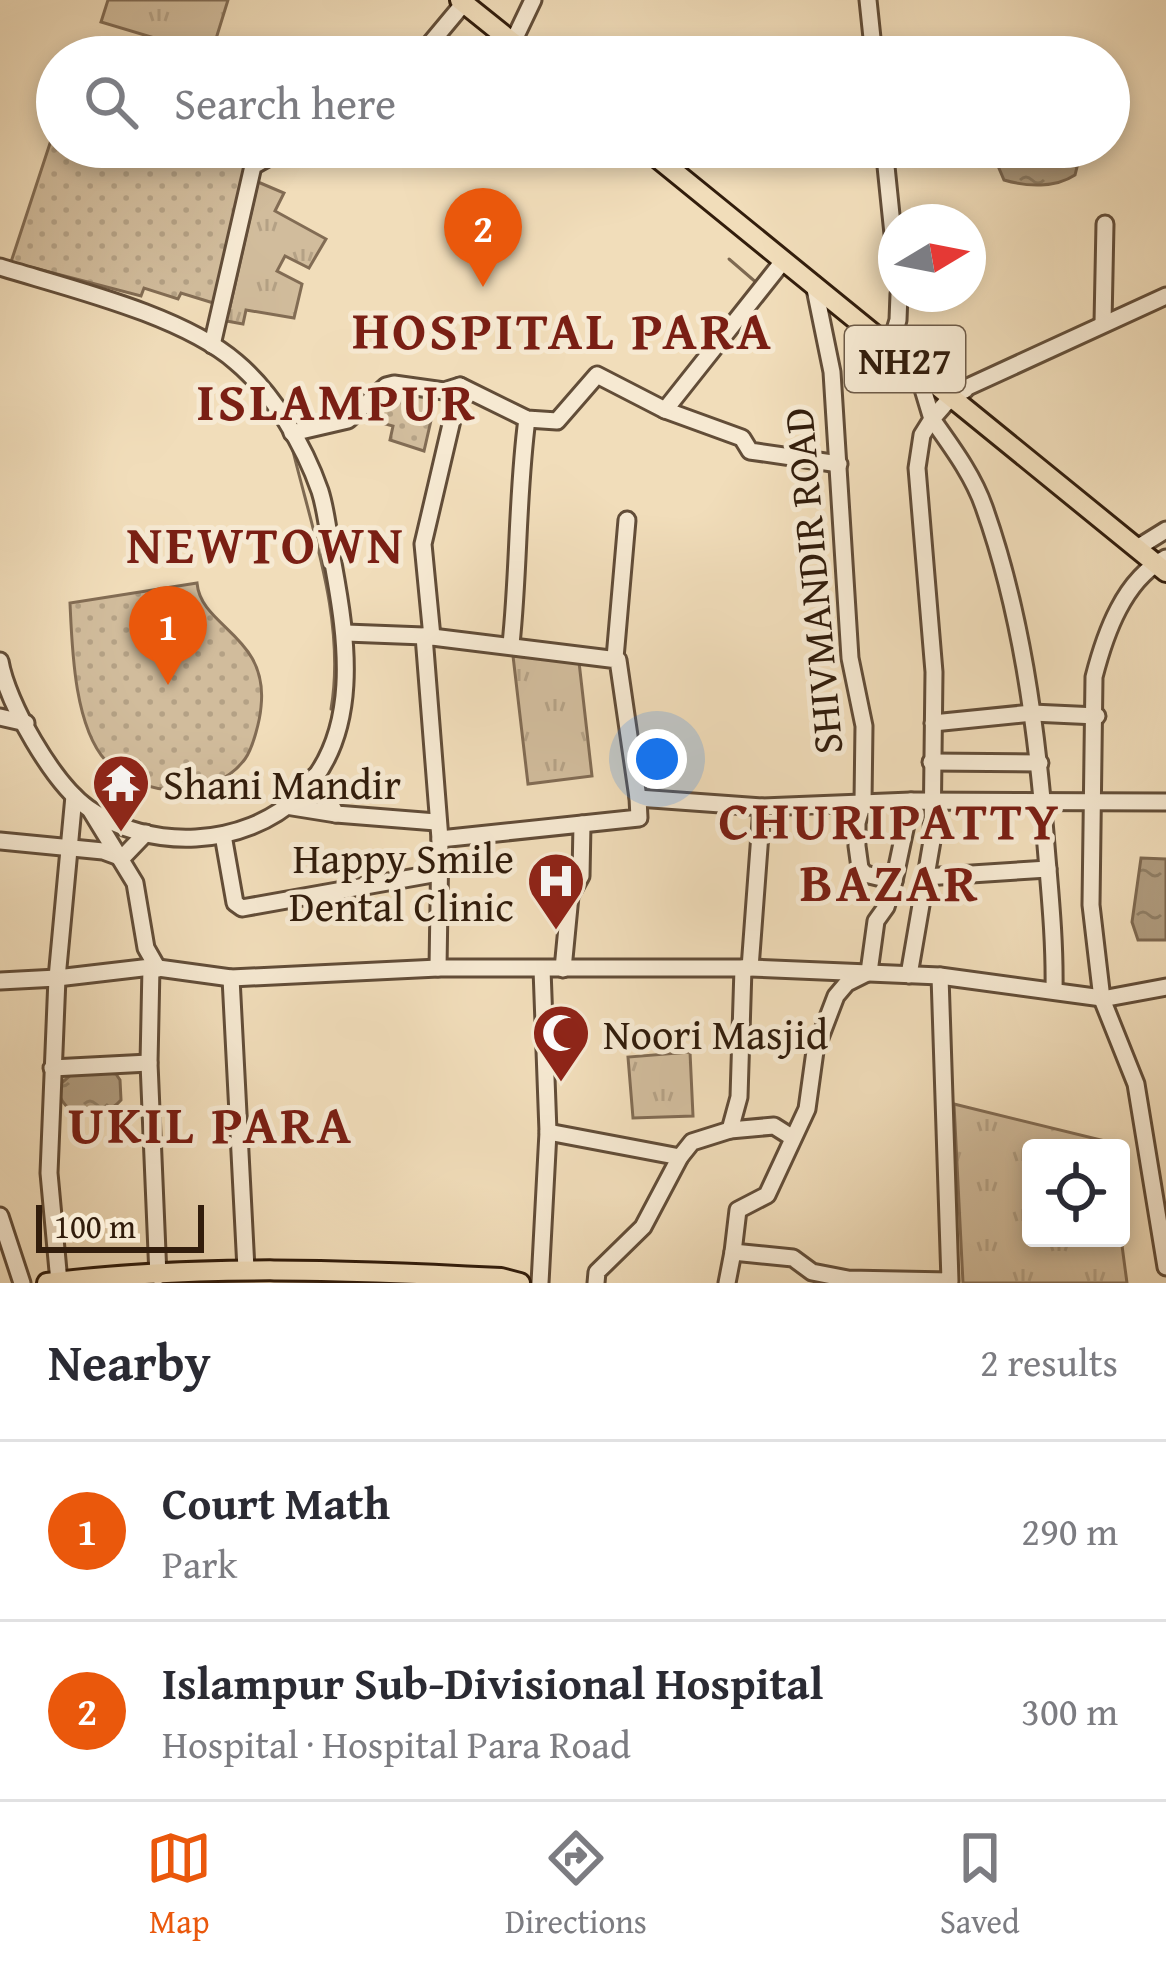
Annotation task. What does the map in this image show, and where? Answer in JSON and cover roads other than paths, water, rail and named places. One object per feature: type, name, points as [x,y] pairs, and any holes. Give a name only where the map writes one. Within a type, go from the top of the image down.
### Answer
[{"type":"main road","points":[[462,2],[505,36]]},
{"type":"main road","name":"NH27","points":[[670,168],[917,369],[958,393],[1162,565]]},
{"type":"main road","points":[[47,1283],[246,1269],[360,1277],[501,1278],[520,1283]]},
{"type":"street","points":[[516,36],[533,0]]},
{"type":"street","points":[[868,0],[872,36]]},
{"type":"street","points":[[435,36],[462,2]]},
{"type":"street","points":[[212,345],[253,168]]},
{"type":"street","points":[[886,168],[890,204]]},
{"type":"street","points":[[1103,323],[1106,224]]},
{"type":"street","points":[[665,410],[784,260]]},
{"type":"street","points":[[0,267],[165,322],[236,361],[292,433],[323,502],[346,633],[341,716],[329,754],[315,776],[265,820],[191,840],[119,825],[74,796],[26,723],[0,666]]},
{"type":"street","name":"SHIVMANDIR ROAD","points":[[814,284],[832,372],[850,658],[864,726],[863,802],[857,823],[860,868],[894,881]]},
{"type":"street","points":[[909,975],[932,841],[934,673],[917,468],[922,435],[958,393],[1166,296]]},
{"type":"street","points":[[890,346],[898,312]]},
{"type":"street","points":[[917,369],[932,419],[958,455],[983,504],[1018,635],[1040,764],[1054,990]]},
{"type":"street","points":[[292,433],[355,417],[386,386],[444,391],[460,386],[527,419],[556,422],[597,375],[665,410],[742,438],[750,451],[838,464]]},
{"type":"street","points":[[438,968],[438,830],[423,544],[460,386]]},
{"type":"street","points":[[511,644],[518,486],[527,419]]},
{"type":"street","points":[[286,806],[438,830],[639,818],[622,667],[615,658],[628,520]]},
{"type":"street","points":[[1137,548],[1166,530]]},
{"type":"street","points":[[1162,565],[1131,586],[1094,677],[1091,905],[1102,999],[1136,1084],[1166,1268]]},
{"type":"street","points":[[346,633],[428,636],[615,658]]},
{"type":"street","points":[[933,723],[1032,713],[1096,716]]},
{"type":"street","points":[[0,717],[26,723]]},
{"type":"street","points":[[932,762],[1040,764]]},
{"type":"street","points":[[315,776],[336,814]]},
{"type":"street","points":[[59,1282],[49,1172],[52,1069],[74,796]]},
{"type":"street","points":[[638,798],[762,807],[911,801],[1166,802]]},
{"type":"street","points":[[869,972],[876,921],[894,881],[911,801]]},
{"type":"street","points":[[730,1130],[739,1097],[762,807]]},
{"type":"street","points":[[89,809],[135,883],[154,969],[149,1063],[158,1276]]},
{"type":"street","points":[[563,969],[570,896],[581,876],[582,824]]},
{"type":"street","points":[[122,858],[146,832]]},
{"type":"street","points":[[223,835],[235,903],[242,908],[438,873]]},
{"type":"street","points":[[0,841],[103,851],[122,858]]},
{"type":"street","points":[[926,877],[1048,868]]},
{"type":"street","points":[[0,981],[154,969],[231,978],[438,968],[747,968],[940,976],[1102,999],[1166,987]]},
{"type":"street","points":[[540,1283],[548,1132],[542,969]]},
{"type":"street","points":[[727,1283],[738,1210],[767,1195],[807,1109],[815,1051],[836,996],[848,982],[869,972]]},
{"type":"street","points":[[733,1252],[793,1258],[812,1271],[848,1279],[950,1281],[940,976]]},
{"type":"street","points":[[231,978],[246,1269]]},
{"type":"street","points":[[52,1069],[149,1063]]},
{"type":"street","points":[[596,1283],[597,1272],[643,1227],[692,1142],[730,1130],[774,1126],[794,1138]]},
{"type":"street","points":[[548,1132],[680,1157]]},
{"type":"street","points":[[0,1216],[22,1283]]},
{"type":"water","points":[[999,168],[1077,168],[1075,175],[1050,184],[1004,180]]},
{"type":"water","points":[[1141,858],[1166,859],[1166,940],[1138,940],[1132,922]]},
{"type":"water","points":[[73,1073],[116,1074],[121,1100],[103,1112],[73,1111],[60,1097],[58,1086]]},
{"type":"waterway","points":[[729,259],[758,284]]},
{"type":"waterway","points":[[292,447],[331,610],[331,709]]},
{"type":"place","name":"Islampur Sub-Divisional Hospital","points":[[483,287]]},
{"type":"place","name":"Court Math","points":[[168,685]]},
{"type":"place","name":"Shani Mandir","points":[[121,834]]},
{"type":"place","name":"Happy Smile Dental Clinic","points":[[556,932]]},
{"type":"place","name":"Noori Masjid","points":[[561,1084]]},
{"type":"district","name":"HOSPITAL PARA","points":[[563,329]]},
{"type":"district","name":"ISLAMPUR","points":[[337,400]]},
{"type":"district","name":"NEWTOWN","points":[[266,543]]},
{"type":"district","name":"CHURIPATTY BAZAR","points":[[890,850]]},
{"type":"district","name":"UKIL PARA","points":[[211,1123]]}]
